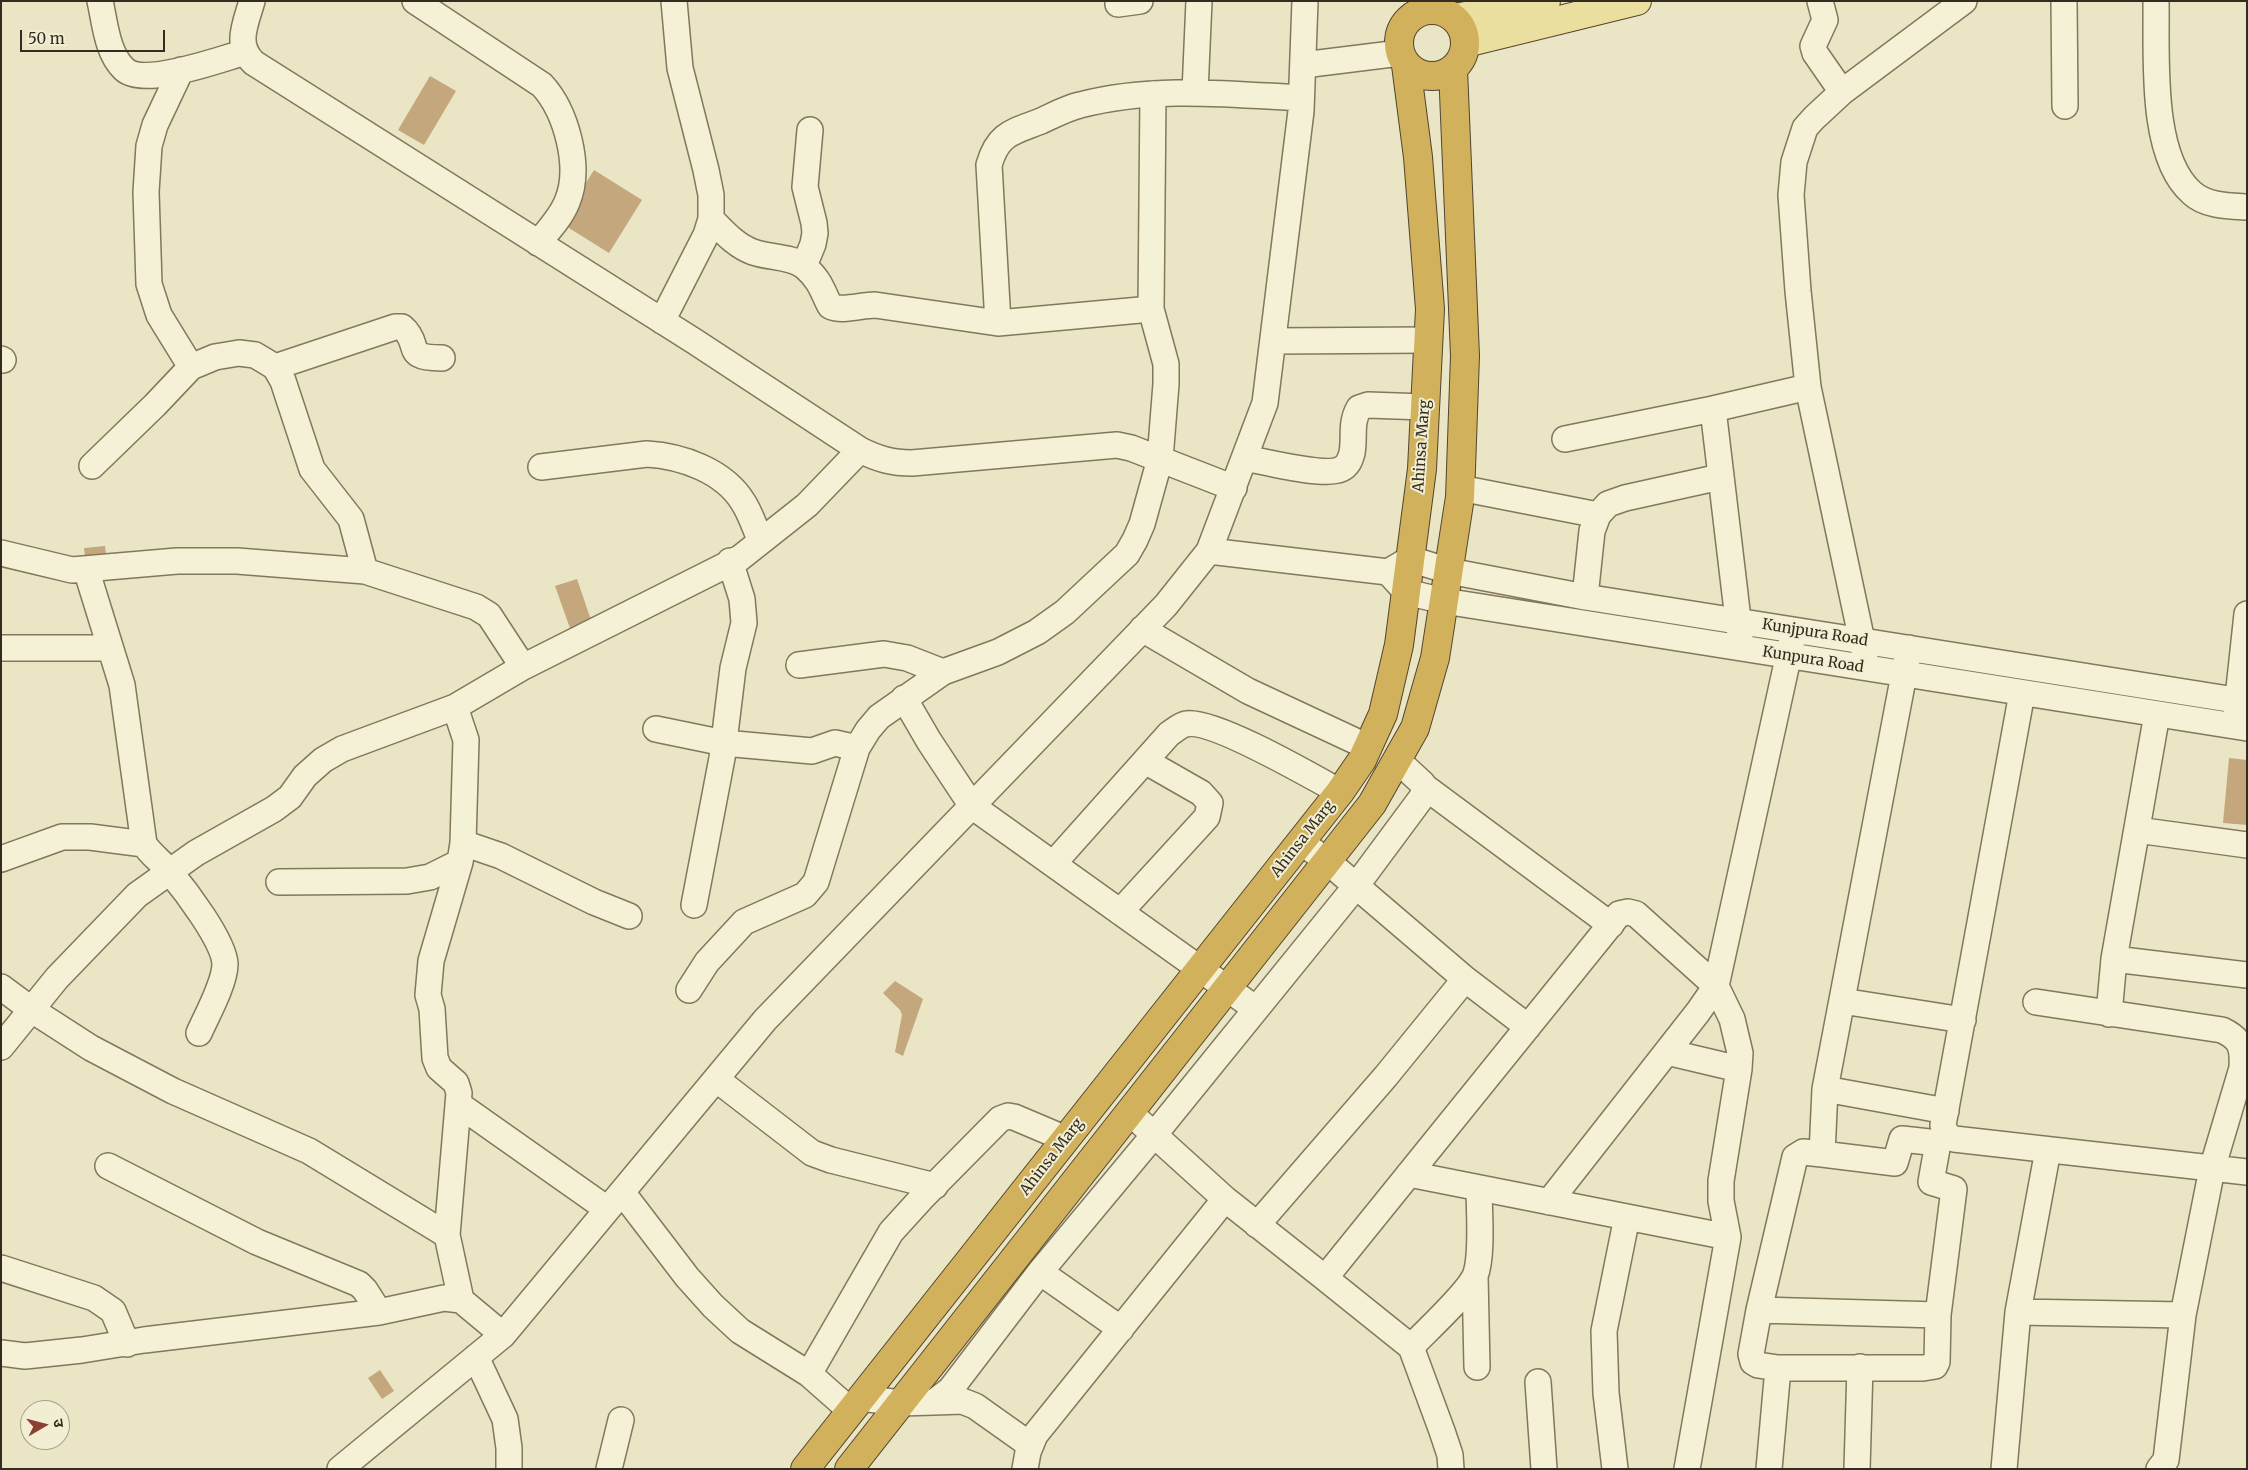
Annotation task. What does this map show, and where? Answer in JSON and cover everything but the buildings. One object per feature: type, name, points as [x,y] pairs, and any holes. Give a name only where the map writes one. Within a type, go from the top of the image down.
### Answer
[{"type":"highway","points":[[1432,9],[1462,27],[1466,43],[1461,60],[1453,69],[1442,75],[1429,77],[1416,73],[1403,59],[1398,39],[1402,27],[1432,9]]},
{"type":"highway","name":"Ahinsa Marg","points":[[805,1469],[1340,792],[1362,760],[1383,714],[1399,645],[1402,574],[1422,469],[1430,309],[1418,157],[1403,59]]},
{"type":"highway","points":[[849,1469],[1372,804],[1415,728],[1435,658],[1460,488],[1465,356],[1453,69]]},
{"type":"main road","points":[[1432,9],[1546,1]]},
{"type":"main road","points":[[1466,43],[1637,1]]},
{"type":"street","points":[[100,1],[110,47],[123,68],[139,77],[181,70],[246,52]]},
{"type":"street","points":[[252,1],[242,35],[242,45],[254,63],[662,321],[860,450],[879,460],[893,463],[912,463],[1117,445],[1132,448],[1234,488]]},
{"type":"street","points":[[414,1],[542,85],[553,98],[561,112],[573,171],[572,187],[567,202],[556,221],[538,243]]},
{"type":"street","points":[[662,321],[706,235],[711,219],[711,195],[706,170],[680,68],[674,1]]},
{"type":"street","points":[[1195,92],[1198,1]]},
{"type":"street","points":[[340,1469],[503,1335],[765,1020],[1166,605],[1209,551],[1265,403],[1301,98],[1305,1]]},
{"type":"street","points":[[1820,1],[1825,20],[1813,46],[1842,92]]},
{"type":"street","points":[[1868,669],[1808,387],[1791,195],[1794,162],[1805,128],[1842,92],[1964,1]]},
{"type":"street","points":[[2064,1],[2065,106]]},
{"type":"street","points":[[2156,1],[2159,112],[2163,139],[2170,161],[2179,178],[2192,193],[2203,200],[2247,207]]},
{"type":"street","points":[[1303,65],[1403,59]]},
{"type":"street","points":[[181,70],[155,124],[149,146],[146,192],[149,284],[159,315],[191,367]]},
{"type":"street","points":[[998,324],[988,165],[999,141],[1013,132],[1078,105],[1111,98],[1195,92],[1301,98]]},
{"type":"street","points":[[689,990],[707,962],[732,932],[744,922],[806,895],[811,890],[816,882],[857,748],[879,716],[943,672],[998,652],[1037,632],[1065,612],[1127,554],[1142,524],[1160,459],[1166,384],[1166,364],[1151,309],[1153,94]]},
{"type":"street","points":[[804,266],[813,244],[815,233],[805,187],[810,130]]},
{"type":"street","points":[[711,219],[730,239],[744,249],[794,261],[804,266],[822,286],[830,306],[836,309],[874,305],[998,324],[1151,309]]},
{"type":"street","points":[[275,367],[395,327],[402,327],[409,332],[415,352],[420,356],[442,358]]},
{"type":"street","points":[[1273,341],[1428,340]]},
{"type":"street","points":[[92,466],[191,367],[203,360],[216,356],[239,353],[255,355],[275,367],[283,381],[312,469],[343,506],[350,519],[365,571]]},
{"type":"street","points":[[1565,439],[1713,409],[1808,387]]},
{"type":"street","points":[[1245,458],[1323,471],[1337,471],[1348,464],[1352,453],[1354,418],[1359,408],[1368,405],[1425,407]]},
{"type":"street","points":[[1713,409],[1737,621],[1742,648]]},
{"type":"street","points":[[1,1048],[57,978],[137,895],[196,853],[274,809],[290,797],[305,776],[323,760],[342,749],[455,707],[523,666],[730,561],[740,558],[807,505],[860,450]]},
{"type":"street","points":[[541,467],[647,454],[664,455],[684,460],[712,473],[731,486],[744,503],[761,541]]},
{"type":"street","points":[[1585,597],[1592,531],[1598,515],[1608,504],[1626,498],[1720,477]]},
{"type":"street","points":[[1460,488],[1598,515]]},
{"type":"street","points":[[1209,551],[1402,574]]},
{"type":"street","points":[[1,553],[72,570],[177,561],[237,561],[365,571],[476,607],[489,615],[523,666]]},
{"type":"street","points":[[694,905],[724,742],[733,668],[745,618],[742,599],[730,561]]},
{"type":"street","points":[[86,569],[122,685],[144,844],[150,853],[170,871],[215,934],[225,964],[221,980],[200,1033]]},
{"type":"street","name":"Kunjpura Road","points":[[1402,574],[1448,571],[1585,597],[2242,701]]},
{"type":"street","name":"Kunpura Road","points":[[1402,574],[1444,600],[2241,727]]},
{"type":"street","points":[[2241,727],[2247,614]]},
{"type":"street","points":[[1142,629],[1248,690],[1368,747]]},
{"type":"street","points":[[1549,1202],[1667,1052],[1716,986],[1789,656],[1793,630]]},
{"type":"street","points":[[1,648],[110,648]]},
{"type":"street","points":[[1822,1154],[1825,1090],[1909,648]]},
{"type":"street","points":[[799,665],[884,654],[907,658],[943,672]]},
{"type":"street","points":[[1943,1129],[1902,1139],[1895,1164],[1803,1152],[1795,1157],[1759,1310],[1751,1354],[1753,1362],[1758,1365],[1778,1368],[1922,1368],[1934,1366],[1937,1362],[1938,1315],[1954,1189],[1931,1182],[1943,1129],[2022,693]]},
{"type":"street","points":[[904,698],[929,741],[972,806],[1256,1009]]},
{"type":"street","points":[[455,707],[466,740],[461,852],[431,961],[428,995],[432,1009],[436,1058],[440,1068],[456,1083],[459,1093],[447,1235],[461,1300]]},
{"type":"street","points":[[2109,1014],[2114,959],[2157,714]]},
{"type":"street","points":[[1053,864],[1170,734],[1185,724],[1198,724],[1213,728],[1278,758],[1340,792]]},
{"type":"street","points":[[656,729],[724,742],[812,751],[839,742],[857,748]]},
{"type":"street","points":[[1397,760],[1425,787],[1611,925]]},
{"type":"street","points":[[1120,912],[1207,817],[1210,803],[1201,793],[1145,761]]},
{"type":"street","points":[[934,1402],[950,1390],[1040,1272],[1356,886],[1422,797],[1425,787]]},
{"type":"street","points":[[2137,830],[2247,845]]},
{"type":"street","points":[[1,859],[62,837],[90,837],[144,844]]},
{"type":"street","points":[[1301,842],[1327,861],[1465,979],[1528,1027]]},
{"type":"street","points":[[278,882],[407,881],[430,876],[461,852],[501,856],[594,902],[629,916]]},
{"type":"street","points":[[1325,1278],[1620,914],[1628,912],[1636,914],[1716,986],[1732,1019],[1740,1053],[1721,1181],[1721,1201],[1728,1237],[1687,1469]]},
{"type":"street","points":[[2114,959],[2247,975]]},
{"type":"street","points":[[1257,1225],[1386,1076],[1465,979]]},
{"type":"street","points":[[1,988],[91,1048],[173,1092],[309,1151],[447,1235]]},
{"type":"street","points":[[1842,1001],[1962,1020]]},
{"type":"street","points":[[2036,1002],[2222,1030],[2234,1036],[2242,1051],[2242,1068],[2212,1169],[2183,1315],[2166,1460],[2159,1469]]},
{"type":"street","points":[[1667,1052],[1739,1069]]},
{"type":"street","points":[[716,1079],[812,1152],[831,1160],[935,1186]]},
{"type":"street","points":[[1825,1090],[1943,1129],[1954,1139],[2247,1172]]},
{"type":"street","points":[[458,1104],[615,1201],[713,1306],[740,1331],[856,1404],[962,1402],[975,1406],[1030,1445]]},
{"type":"street","points":[[1129,1112],[1225,1199],[1410,1347],[1442,1431],[1450,1455],[1451,1469]]},
{"type":"street","points":[[809,1374],[891,1232],[1000,1119],[1008,1116],[1066,1139]]},
{"type":"street","points":[[2004,1469],[2018,1312],[2048,1150]]},
{"type":"street","points":[[108,1166],[257,1242],[358,1284],[365,1290],[379,1312]]},
{"type":"street","points":[[1409,1174],[1728,1237]]},
{"type":"street","points":[[1477,1368],[1475,1276],[1479,1258],[1479,1188]]},
{"type":"street","points":[[1025,1469],[1030,1445],[1035,1435],[1225,1199]]},
{"type":"street","points":[[1615,1469],[1606,1384],[1604,1331],[1627,1217]]},
{"type":"street","points":[[1,1268],[94,1298],[113,1311],[127,1344]]},
{"type":"street","points":[[1040,1272],[1120,1329]]},
{"type":"street","points":[[1410,1347],[1463,1292],[1475,1276]]},
{"type":"street","points":[[1,1352],[25,1356],[127,1344],[153,1338],[379,1312],[444,1298],[461,1300],[503,1335]]},
{"type":"street","points":[[1759,1310],[1938,1315]]},
{"type":"street","points":[[2018,1312],[2183,1315]]},
{"type":"street","points":[[476,1357],[505,1419],[509,1448],[509,1469]]},
{"type":"street","points":[[1857,1469],[1860,1367]]},
{"type":"street","points":[[1769,1469],[1778,1368]]},
{"type":"street","points":[[1538,1382],[1544,1469]]},
{"type":"street","points":[[609,1469],[621,1420]]}]
